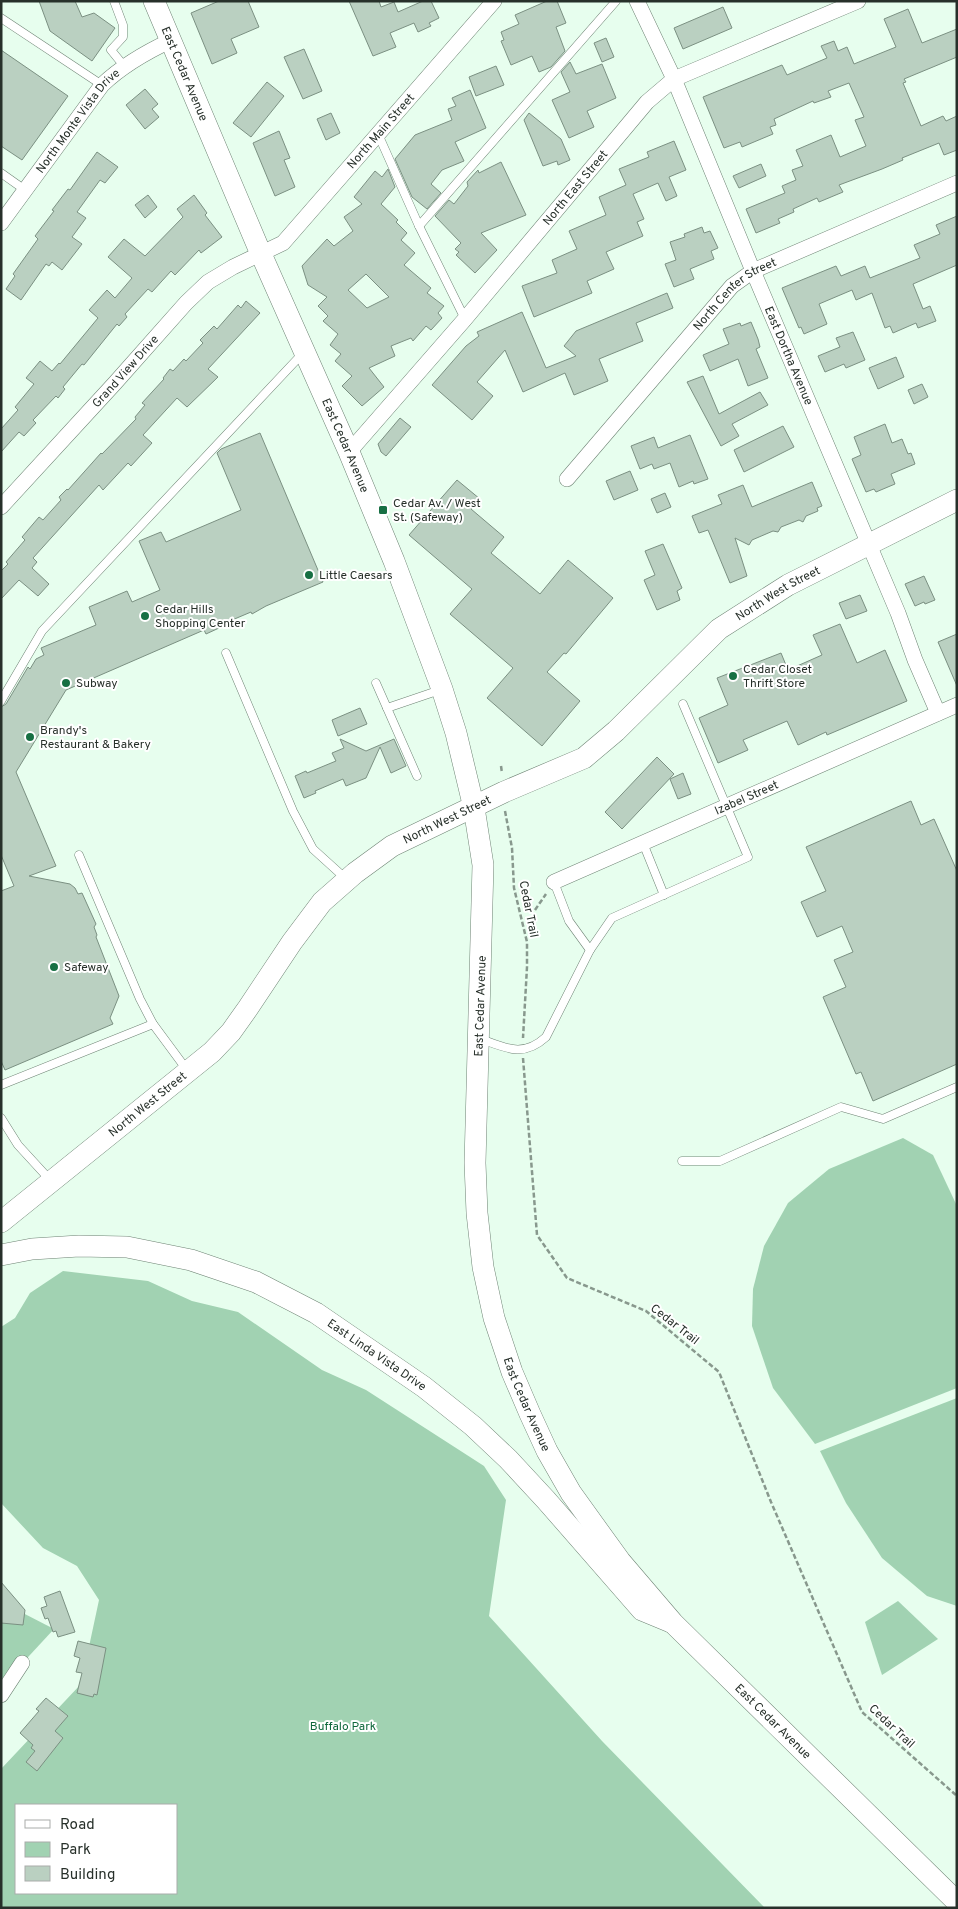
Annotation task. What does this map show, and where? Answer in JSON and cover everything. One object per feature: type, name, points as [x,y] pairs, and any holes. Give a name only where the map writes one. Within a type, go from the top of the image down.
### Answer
[{"type":"main road","name":"East Cedar Avenue","points":[[159,4],[172,40],[261,254],[349,452],[394,561],[442,689],[456,733],[474,808],[483,865],[475,1163],[477,1213],[483,1267],[494,1318],[512,1372],[547,1450],[571,1493],[620,1561],[673,1623],[957,1902]]},
{"type":"main road","name":"North West Street","points":[[1,1222],[212,1052],[231,1032],[322,902],[347,880],[392,846],[504,792],[584,758],[616,731],[719,629],[788,585],[957,500]]},
{"type":"main road","name":"East Linda Vista Drive","points":[[1,1255],[32,1248],[79,1246],[127,1247],[191,1260],[256,1282],[316,1313],[424,1387],[473,1426],[508,1459],[546,1500],[642,1610],[673,1623]]},
{"type":"street","name":"North Main Street","points":[[261,254],[282,243],[494,1]]},
{"type":"street","name":"East Dortha Avenue","points":[[637,1],[674,78],[938,713]]},
{"type":"street","name":"North East Street","points":[[349,452],[465,319],[647,102],[674,78],[858,1]]},
{"type":"street","name":"North Monte Vista Drive","points":[[3,217],[26,190],[102,85],[124,66],[146,52],[172,40]]},
{"type":"street","name":"North Center Street","points":[[566,479],[732,286],[753,271],[957,183]]},
{"type":"street","name":"Grand View Drive","points":[[1,507],[186,303],[208,282],[261,254]]},
{"type":"street","name":"Izabel Street","points":[[554,882],[957,704]]},
{"type":"street","points":[[1,1695],[22,1664]]},
{"type":"lane","points":[[114,1],[123,25],[123,37],[111,50],[124,66]]},
{"type":"lane","points":[[419,226],[616,1]]},
{"type":"lane","points":[[1,18],[102,85]]},
{"type":"lane","points":[[378,134],[419,226],[465,319]]},
{"type":"lane","points":[[1,173],[26,190]]},
{"type":"lane","points":[[1,701],[42,631],[304,351]]},
{"type":"lane","points":[[226,653],[293,812],[313,849],[347,880]]},
{"type":"lane","points":[[376,684],[418,776]]},
{"type":"lane","points":[[387,708],[442,689]]},
{"type":"lane","points":[[479,1039],[509,1050],[523,1050],[538,1044],[546,1037],[590,950],[612,918],[748,857],[683,704]]},
{"type":"lane","points":[[643,843],[664,895]]},
{"type":"lane","points":[[79,856],[140,999],[153,1024],[188,1072]]},
{"type":"lane","points":[[554,882],[569,921],[590,950]]},
{"type":"lane","points":[[1,1085],[153,1024]]},
{"type":"lane","points":[[682,1161],[720,1160],[841,1107],[882,1119],[957,1086]]},
{"type":"lane","points":[[1,1118],[18,1145],[52,1182]]},
{"type":"path","name":"Cedar Trail","points":[[506,817],[512,848],[514,888],[527,942],[523,1050],[524,1084],[537,1235],[567,1278],[646,1311],[719,1372],[771,1502],[862,1712],[957,1796]]},
{"type":"path","points":[[535,910],[554,882]]},
{"type":"green space","points":[[903,1138],[933,1155],[957,1206],[957,1388],[815,1444],[773,1388],[752,1326],[753,1289],[764,1246],[788,1203],[829,1169]]},
{"type":"green space","name":"Buffalo Park","points":[[63,1271],[148,1281],[192,1301],[238,1312],[322,1370],[366,1390],[484,1466],[506,1500],[489,1616],[602,1741],[765,1908],[1,1908],[1,1769],[81,1684],[99,1600],[77,1566],[43,1548],[1,1503],[1,1327],[15,1318],[30,1293]]},
{"type":"green space","points":[[957,1398],[957,1606],[927,1596],[882,1558],[846,1503],[820,1451]]},
{"type":"green space","points":[[898,1601],[938,1639],[882,1675],[865,1622]]},
{"type":"green space","points":[[1,1611],[19,1611],[54,1629],[17,1669],[1,1679]]},
{"type":"building","points":[[39,1],[75,1],[82,17],[94,13],[115,28],[92,61],[50,31]]},
{"type":"building","points":[[219,1],[248,1],[259,27],[231,39],[237,53],[212,64],[191,13]]},
{"type":"building","points":[[349,1],[379,1],[381,7],[394,2],[398,12],[423,1],[431,1],[439,18],[429,23],[431,26],[418,32],[414,23],[390,33],[396,47],[373,56]]},
{"type":"building","points":[[547,1],[557,1],[566,23],[556,27],[565,51],[551,67],[539,72],[532,56],[511,65],[501,41],[504,40],[501,32],[519,24],[515,15]]},
{"type":"building","points":[[723,7],[732,28],[683,49],[674,28]]},
{"type":"building","points":[[908,9],[922,43],[957,29],[957,57],[904,79],[906,82],[903,83],[921,126],[943,116],[946,121],[957,116],[957,150],[944,155],[939,143],[902,158],[903,160],[839,185],[843,192],[819,202],[817,198],[793,209],[794,212],[778,219],[780,223],[756,233],[746,209],[785,193],[782,186],[796,180],[792,170],[803,166],[796,150],[831,135],[840,157],[866,146],[855,120],[864,117],[849,83],[828,91],[831,97],[814,103],[813,101],[774,119],[776,125],[770,127],[773,134],[742,147],[740,142],[724,148],[703,97],[782,65],[787,75],[827,58],[821,46],[834,41],[838,51],[847,47],[854,64],[896,47],[884,19]]},
{"type":"building","points":[[606,38],[614,57],[602,62],[594,43]]},
{"type":"building","points":[[304,49],[322,91],[303,99],[284,57]]},
{"type":"building","points":[[1,50],[68,96],[22,160],[1,146]]},
{"type":"building","points":[[570,62],[576,74],[602,64],[616,98],[587,111],[594,127],[569,138],[552,100],[570,92],[561,72]]},
{"type":"building","points":[[496,66],[504,85],[476,96],[469,77]]},
{"type":"building","points":[[267,82],[284,96],[251,137],[233,123]]},
{"type":"building","points":[[145,89],[158,104],[152,109],[159,117],[145,129],[126,105]]},
{"type":"building","points":[[470,90],[486,128],[455,142],[464,161],[442,170],[431,184],[441,193],[427,209],[412,197],[395,159],[415,135],[452,120],[448,109],[456,106],[452,98]]},
{"type":"building","points":[[331,113],[340,133],[326,140],[317,119]]},
{"type":"building","points":[[529,113],[561,139],[570,160],[558,165],[557,161],[543,166],[524,120]]},
{"type":"building","points":[[279,131],[290,158],[284,160],[295,187],[275,196],[253,143]]},
{"type":"building","points":[[674,141],[686,170],[669,177],[677,196],[666,201],[658,183],[633,194],[644,219],[637,222],[643,236],[606,252],[614,269],[587,281],[592,293],[534,317],[522,286],[557,273],[552,260],[577,249],[569,231],[606,215],[599,197],[626,185],[619,169],[649,157],[647,152]]},
{"type":"building","points":[[97,152],[118,167],[105,183],[100,180],[77,212],[86,218],[72,237],[82,244],[62,270],[52,262],[49,266],[46,264],[21,300],[6,289],[15,276],[13,274],[38,239],[35,236],[54,211],[52,210],[68,189],[70,190]]},
{"type":"building","points":[[501,162],[526,215],[481,233],[497,250],[475,273],[456,255],[459,252],[455,249],[461,243],[435,216],[449,200],[454,204],[468,186],[467,182],[478,170],[479,173]]},
{"type":"building","points":[[761,164],[766,176],[739,188],[733,176]]},
{"type":"building","points":[[388,169],[395,187],[381,204],[398,220],[396,222],[407,233],[401,240],[415,253],[404,265],[431,288],[427,293],[444,306],[438,313],[442,318],[431,330],[426,326],[413,341],[411,338],[391,346],[395,356],[369,368],[384,387],[362,406],[342,386],[352,376],[335,361],[341,354],[330,345],[338,334],[323,321],[328,316],[318,306],[327,297],[308,285],[302,266],[327,239],[334,246],[353,231],[344,217],[362,204],[354,197],[375,171],[382,177]],"holes":[[[366,274],[389,297],[367,308],[348,290]]]},
{"type":"building","points":[[148,195],[157,207],[145,218],[135,205]]},
{"type":"building","points":[[194,195],[207,213],[205,215],[222,237],[201,253],[199,250],[175,275],[171,271],[152,292],[148,289],[125,314],[127,317],[119,326],[117,324],[84,365],[82,364],[63,387],[65,389],[58,398],[56,396],[33,420],[36,423],[24,436],[19,432],[1,452],[1,429],[18,410],[15,407],[34,384],[26,378],[40,361],[52,371],[60,364],[98,318],[89,310],[107,290],[115,298],[132,278],[108,257],[124,239],[145,256],[183,217],[177,209]]},
{"type":"building","points":[[957,216],[957,265],[913,284],[923,309],[930,306],[936,321],[918,328],[916,323],[893,333],[890,326],[885,328],[872,293],[856,300],[852,290],[819,304],[827,324],[804,334],[801,327],[799,328],[782,288],[836,266],[841,276],[865,266],[870,278],[920,258],[914,245],[940,234],[936,225]]},
{"type":"building","points":[[702,227],[704,233],[710,231],[718,248],[711,251],[714,259],[690,269],[694,279],[674,287],[665,264],[676,260],[670,242],[685,237],[684,234]]},
{"type":"building","points":[[667,293],[673,308],[636,323],[643,341],[599,359],[608,381],[574,395],[565,373],[523,392],[505,350],[477,382],[493,396],[472,420],[432,385],[466,346],[479,336],[477,332],[522,312],[546,368],[576,356],[564,346],[576,331]]},
{"type":"building","points":[[246,301],[260,313],[208,369],[218,377],[187,407],[177,398],[143,435],[152,443],[131,466],[128,463],[103,490],[99,485],[33,558],[37,562],[32,568],[49,584],[38,596],[19,580],[1,599],[1,571],[8,564],[6,562],[25,540],[22,537],[39,517],[43,520],[61,500],[59,497],[136,419],[135,417],[145,405],[142,403],[164,379],[170,369],[173,371],[184,359],[186,361],[203,343],[200,340],[214,326],[217,329],[238,305],[241,308]]},
{"type":"building","points":[[751,322],[760,347],[756,349],[768,378],[748,386],[738,359],[710,371],[703,355],[729,344],[723,329],[740,323],[741,326]]},
{"type":"building","points":[[853,332],[865,360],[846,368],[844,364],[825,372],[818,356],[840,347],[836,338]]},
{"type":"building","points":[[896,357],[904,377],[878,389],[869,368]]},
{"type":"building","points":[[703,376],[719,414],[760,392],[768,405],[732,424],[739,436],[721,446],[687,382]]},
{"type":"building","points":[[922,384],[928,397],[914,404],[908,390]]},
{"type":"building","points":[[400,418],[411,427],[386,456],[381,452],[378,444]]},
{"type":"building","points":[[885,424],[892,443],[902,439],[908,454],[911,453],[915,464],[891,474],[895,484],[876,492],[874,489],[866,492],[852,459],[861,455],[854,437]]},
{"type":"building","points":[[783,426],[794,447],[744,472],[734,450]]},
{"type":"building","points":[[260,433],[323,582],[266,606],[252,614],[251,612],[218,626],[219,628],[206,634],[204,630],[66,690],[16,772],[56,866],[29,876],[70,884],[78,894],[82,893],[96,924],[94,927],[96,937],[119,996],[110,1018],[113,1024],[5,1070],[1,1061],[1,891],[14,886],[1,855],[1,707],[6,704],[28,667],[30,669],[36,659],[44,655],[41,648],[96,625],[89,607],[127,591],[132,602],[160,590],[139,541],[161,532],[166,542],[241,510],[217,453],[221,449]]},
{"type":"building","points":[[690,435],[708,479],[694,484],[693,481],[679,487],[670,463],[654,469],[652,464],[640,469],[631,446],[654,437],[658,448]]},
{"type":"building","points":[[630,471],[638,490],[614,500],[606,481]]},
{"type":"building","points":[[457,480],[480,499],[471,509],[504,537],[491,553],[540,594],[568,560],[613,598],[566,654],[564,653],[547,672],[580,701],[542,746],[487,698],[513,668],[450,614],[472,589],[409,535]]},
{"type":"building","points":[[812,482],[822,506],[817,508],[818,511],[806,516],[803,522],[799,520],[781,527],[778,532],[773,531],[752,540],[749,545],[735,538],[747,576],[730,583],[708,530],[699,533],[692,516],[722,504],[718,495],[743,485],[752,507]]},
{"type":"building","points":[[665,493],[671,507],[657,513],[651,499]]},
{"type":"building","points":[[663,544],[682,588],[677,591],[680,600],[657,610],[644,580],[655,575],[645,551]]},
{"type":"building","points":[[924,576],[935,600],[915,606],[905,584]]},
{"type":"building","points":[[860,595],[867,611],[846,619],[839,603]]},
{"type":"building","points":[[840,624],[857,663],[885,650],[907,701],[827,735],[826,732],[798,745],[787,721],[743,740],[748,750],[718,763],[699,718],[728,705],[717,678],[781,653],[788,670],[822,655],[813,635]]},
{"type":"building","points":[[957,634],[957,686],[938,642]]},
{"type":"building","points":[[360,708],[367,724],[338,736],[332,720]]},
{"type":"building","points":[[340,739],[366,751],[394,739],[406,766],[391,773],[380,747],[366,778],[346,786],[343,779],[304,798],[295,776],[336,761],[332,753],[344,748]]},
{"type":"building","points":[[657,757],[674,774],[622,829],[605,812]]},
{"type":"building","points":[[683,773],[691,794],[678,799],[670,779]]},
{"type":"building","points":[[911,801],[921,825],[934,819],[957,871],[957,1064],[873,1101],[861,1072],[856,1074],[823,997],[846,987],[834,960],[853,952],[842,926],[817,937],[801,902],[826,891],[806,847]]},
{"type":"building","points":[[1,1582],[25,1610],[23,1625],[1,1623]]},
{"type":"building","points":[[60,1591],[75,1632],[58,1637],[56,1631],[53,1632],[48,1618],[45,1619],[41,1608],[47,1606],[44,1597]]},
{"type":"building","points":[[78,1641],[106,1648],[97,1695],[94,1694],[93,1697],[77,1693],[82,1673],[76,1672],[80,1658],[74,1656]]},
{"type":"building","points":[[46,1698],[68,1716],[55,1731],[63,1738],[37,1771],[26,1762],[35,1751],[31,1748],[33,1745],[20,1733],[39,1711],[36,1709]]},
{"type":"place","name":"Cedar Av. / West St. (Safeway)","points":[[383,510]]},
{"type":"place","name":"Little Caesars","points":[[309,575]]},
{"type":"place","name":"Cedar Hills Shopping Center","points":[[145,616]]},
{"type":"place","name":"Cedar Closet Thrift Store","points":[[733,676]]},
{"type":"place","name":"Subway","points":[[66,683]]},
{"type":"place","name":"Brandy's Restaurant & Bakery","points":[[30,737]]},
{"type":"place","name":"Safeway","points":[[54,967]]}]
